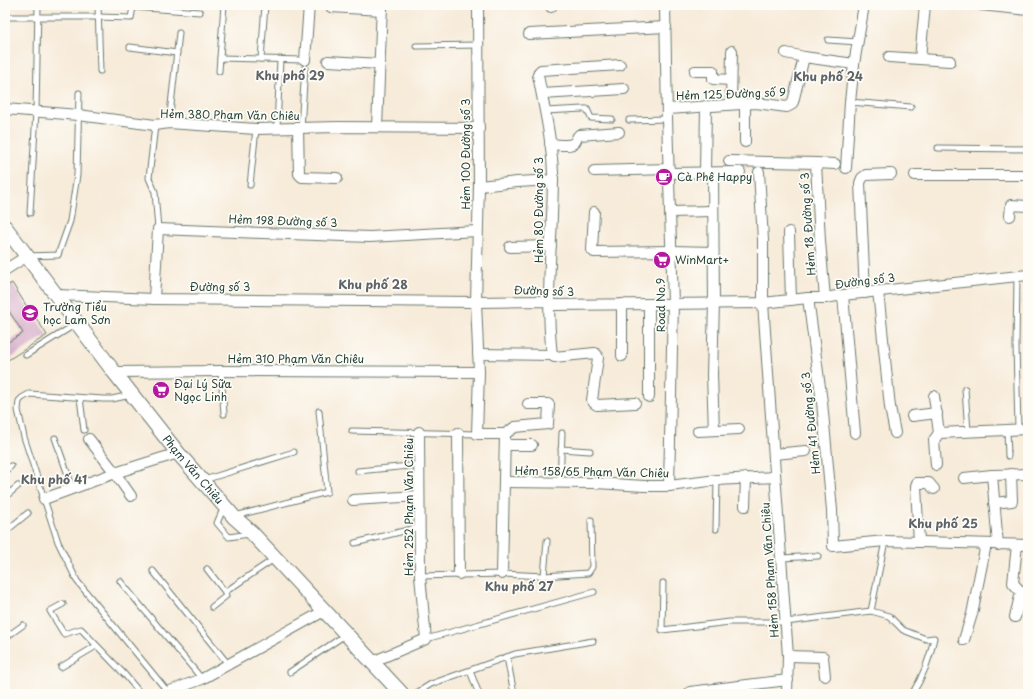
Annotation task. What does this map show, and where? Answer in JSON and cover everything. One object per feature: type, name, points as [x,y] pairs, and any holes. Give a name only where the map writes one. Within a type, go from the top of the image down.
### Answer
[{"type":"main road","name":"Phạm Văn Chiêu","points":[[5,226],[114,372],[133,394],[178,453],[234,517],[252,533],[402,694]]},
{"type":"street","points":[[305,64],[308,5]]},
{"type":"street","name":"Hẻm 100 Đường số 3","points":[[476,302],[479,186],[478,5]]},
{"type":"street","name":"Road No.9","points":[[665,5],[673,303],[669,486]]},
{"type":"street","points":[[846,168],[854,64],[864,5]]},
{"type":"street","points":[[920,59],[925,5]]},
{"type":"street","points":[[982,5],[1028,10]]},
{"type":"street","points":[[331,7],[382,7],[377,127]]},
{"type":"street","points":[[529,34],[666,27]]},
{"type":"street","points":[[731,104],[732,51]]},
{"type":"street","points":[[786,53],[854,64]]},
{"type":"street","name":"Hẻm 125 Đường số 9","points":[[667,114],[706,106],[731,104],[756,103],[787,107],[791,105],[804,56]]},
{"type":"street","points":[[890,57],[950,61]]},
{"type":"street","points":[[328,60],[380,64]]},
{"type":"street","name":"Hẻm 80 Đường số 3","points":[[552,356],[550,304],[552,180],[550,144],[538,75],[541,70],[620,65]]},
{"type":"street","points":[[695,71],[713,71],[713,79],[732,80]]},
{"type":"street","points":[[542,94],[624,89]]},
{"type":"street","points":[[744,104],[745,142]]},
{"type":"street","points":[[706,106],[712,211],[714,303],[712,376],[714,430]]},
{"type":"street","name":"Hẻm 380 Phạm Văn Chiêu","points":[[5,109],[78,115],[155,125],[169,123],[256,129],[377,127],[479,128]]},
{"type":"street","points":[[300,128],[299,174],[302,176],[337,178]]},
{"type":"street","points":[[550,144],[573,144],[579,135],[619,132]]},
{"type":"street","name":"Hẻm 18 Đường số 3","points":[[729,161],[816,163],[825,298]]},
{"type":"street","points":[[816,163],[835,164]]},
{"type":"street","points":[[594,171],[669,171],[709,173],[740,172]]},
{"type":"street","name":"Hẻm 158 Phạm Văn Chiêu","points":[[759,172],[764,240],[763,303],[788,656],[787,694]]},
{"type":"street","points":[[865,292],[860,183],[862,178],[866,175],[891,174]]},
{"type":"street","points":[[915,175],[1028,175]]},
{"type":"street","points":[[479,186],[552,180]]},
{"type":"street","points":[[1010,216],[1011,205],[1028,206]]},
{"type":"street","points":[[671,212],[712,211]]},
{"type":"street","points":[[594,212],[592,250],[594,252],[713,252]]},
{"type":"street","points":[[154,299],[158,229]]},
{"type":"street","name":"Hẻm 198 Đường số 3","points":[[158,229],[370,237],[477,231]]},
{"type":"street","points":[[789,232],[791,300]]},
{"type":"street","points":[[510,247],[551,246]]},
{"type":"street","points":[[5,270],[27,256]]},
{"type":"street","name":"Đường số 3","points":[[57,296],[154,299],[476,302],[544,301],[553,305],[763,303],[808,298],[825,298],[865,292],[1028,275]]},
{"type":"street","points":[[878,291],[894,433]]},
{"type":"street","points":[[842,295],[855,433]]},
{"type":"street","name":"Hẻm 41 Đường số 3","points":[[808,298],[822,402],[833,546],[885,541]]},
{"type":"street","points":[[476,302],[479,372],[477,434],[504,434],[515,427],[548,424],[550,406],[548,404],[528,404]]},
{"type":"street","points":[[622,304],[622,356]]},
{"type":"street","points":[[649,304],[649,397]]},
{"type":"street","points":[[478,354],[554,357],[595,353],[598,358],[592,400],[594,403],[635,403]]},
{"type":"street","name":"Hẻm 310 Phạm Văn Chiêu","points":[[114,372],[479,372]]},
{"type":"street","points":[[934,396],[939,434],[934,440],[936,465]]},
{"type":"street","points":[[912,416],[937,413]]},
{"type":"street","points":[[698,431],[739,429]]},
{"type":"street","points":[[939,434],[1023,429]]},
{"type":"street","name":"Hẻm 252 Phạm Văn Chiêu","points":[[420,432],[420,576],[426,639]]},
{"type":"street","points":[[458,433],[459,574]]},
{"type":"street","points":[[502,574],[504,434]]},
{"type":"street","points":[[90,439],[130,496]]},
{"type":"street","points":[[504,445],[532,445]]},
{"type":"street","points":[[773,449],[806,451]]},
{"type":"street","points":[[44,499],[115,473],[178,453]]},
{"type":"street","points":[[994,503],[1012,501],[1011,474]]},
{"type":"street","points":[[964,478],[1028,474]]},
{"type":"street","points":[[992,476],[998,545]]},
{"type":"street","name":"Hẻm 158/65 Phạm Văn Chiêu","points":[[504,482],[596,483],[669,486],[717,480],[775,477]]},
{"type":"street","points":[[745,506],[746,478]]},
{"type":"street","points":[[919,542],[916,486],[917,483],[929,483],[934,489]]},
{"type":"street","points":[[353,500],[420,496]]},
{"type":"street","points":[[885,541],[1028,545]]},
{"type":"street","points":[[964,640],[972,614],[986,544]]},
{"type":"street","points":[[1015,617],[1021,592],[1013,583],[1017,545]]},
{"type":"street","points":[[165,693],[202,679],[324,611]]},
{"type":"street","points":[[372,662],[426,639]]},
{"type":"street","points":[[788,656],[823,656],[825,676]]},
{"type":"street","points":[[690,692],[788,680]]},
{"type":"lane","points":[[30,213],[36,112],[38,5]]},
{"type":"lane","points":[[98,5],[100,71]]},
{"type":"lane","points":[[219,71],[224,5]]},
{"type":"lane","points":[[261,58],[265,5]]},
{"type":"lane","points":[[5,17],[131,18],[133,7],[200,12]]},
{"type":"lane","points":[[169,123],[179,33]]},
{"type":"lane","points":[[828,40],[858,42]]},
{"type":"lane","points":[[416,46],[479,45]]},
{"type":"lane","points":[[130,47],[177,53]]},
{"type":"lane","points":[[220,58],[280,59],[305,64],[300,128]]},
{"type":"lane","points":[[276,129],[280,59]]},
{"type":"lane","points":[[27,256],[58,255],[70,221],[77,175],[79,93]]},
{"type":"lane","points":[[850,102],[911,107]]},
{"type":"lane","points":[[545,111],[583,108],[587,109],[591,118],[612,119]]},
{"type":"lane","points":[[629,120],[667,114]]},
{"type":"lane","points":[[155,125],[149,178],[155,192],[158,229]]},
{"type":"lane","points":[[250,186],[256,129]]},
{"type":"lane","points":[[938,148],[1028,149]]},
{"type":"lane","points":[[1017,276],[1016,345],[1023,429]]},
{"type":"lane","points":[[26,355],[77,323]]},
{"type":"lane","points":[[221,371],[224,414]]},
{"type":"lane","points":[[965,389],[968,432]]},
{"type":"lane","points":[[133,394],[112,399],[29,394],[22,398],[18,404],[18,410],[24,437],[58,542],[77,581],[165,693]]},
{"type":"lane","points":[[80,398],[84,430]]},
{"type":"lane","points":[[234,517],[327,492],[319,411]]},
{"type":"lane","points":[[1007,430],[1008,456]]},
{"type":"lane","points":[[352,431],[420,432]]},
{"type":"lane","name":"Hẻm 252 Phạm Văn Chiêu","points":[[420,432],[477,434]]},
{"type":"lane","points":[[560,483],[562,433]]},
{"type":"lane","points":[[56,438],[73,489]]},
{"type":"lane","points":[[561,449],[590,451]]},
{"type":"lane","points":[[203,480],[294,452]]},
{"type":"lane","points":[[358,471],[419,465]]},
{"type":"lane","points":[[5,471],[11,466]]},
{"type":"lane","points":[[716,529],[717,480]]},
{"type":"lane","points":[[5,497],[18,486]]},
{"type":"lane","points":[[225,505],[218,523],[230,538],[252,533]]},
{"type":"lane","points":[[5,532],[28,513]]},
{"type":"lane","points":[[420,576],[459,574],[544,576],[588,573],[592,567],[591,520]]},
{"type":"lane","points":[[355,544],[420,527]]},
{"type":"lane","points":[[544,576],[547,541]]},
{"type":"lane","points":[[871,612],[885,541]]},
{"type":"lane","points":[[781,558],[818,556]]},
{"type":"lane","points":[[225,592],[274,558]]},
{"type":"lane","points":[[207,569],[225,592],[226,596],[212,607]]},
{"type":"lane","points":[[153,571],[228,664]]},
{"type":"lane","points":[[120,581],[202,679]]},
{"type":"lane","points":[[664,583],[662,630],[730,622],[786,622],[871,612],[889,616],[903,630],[926,639],[934,638],[930,657],[918,686],[912,694]]},
{"type":"lane","points":[[426,639],[594,592]]},
{"type":"lane","points":[[63,604],[50,611],[64,634],[81,629],[141,694]]},
{"type":"lane","points":[[5,638],[23,625]]},
{"type":"lane","points":[[290,672],[346,634]]},
{"type":"lane","points":[[415,694],[431,684],[515,654],[593,641]]},
{"type":"lane","points":[[61,667],[96,646]]},
{"type":"lane","points":[[507,657],[514,694]]},
{"type":"lane","points":[[470,671],[479,694]]},
{"type":"building","points":[[12,283],[47,335],[5,362],[5,344],[23,333],[7,308],[5,309],[5,287]]},
{"type":"place","name":"Cà Phê Happy","points":[[664,177]]},
{"type":"place","name":"WinMart+","points":[[662,260]]},
{"type":"place","name":"Trường Tiểu học Lam Sơn","points":[[30,313]]},
{"type":"place","name":"Đại Lý Sữa Ngọc Linh","points":[[161,390]]},
{"type":"district","name":"Khu phố 29","points":[[290,76]]},
{"type":"district","name":"Khu phố 24","points":[[828,77]]},
{"type":"district","name":"Khu phố 28","points":[[373,285]]},
{"type":"district","name":"Khu phố 41","points":[[54,480]]},
{"type":"district","name":"Khu phố 25","points":[[943,524]]},
{"type":"district","name":"Khu phố 27","points":[[519,587]]}]
